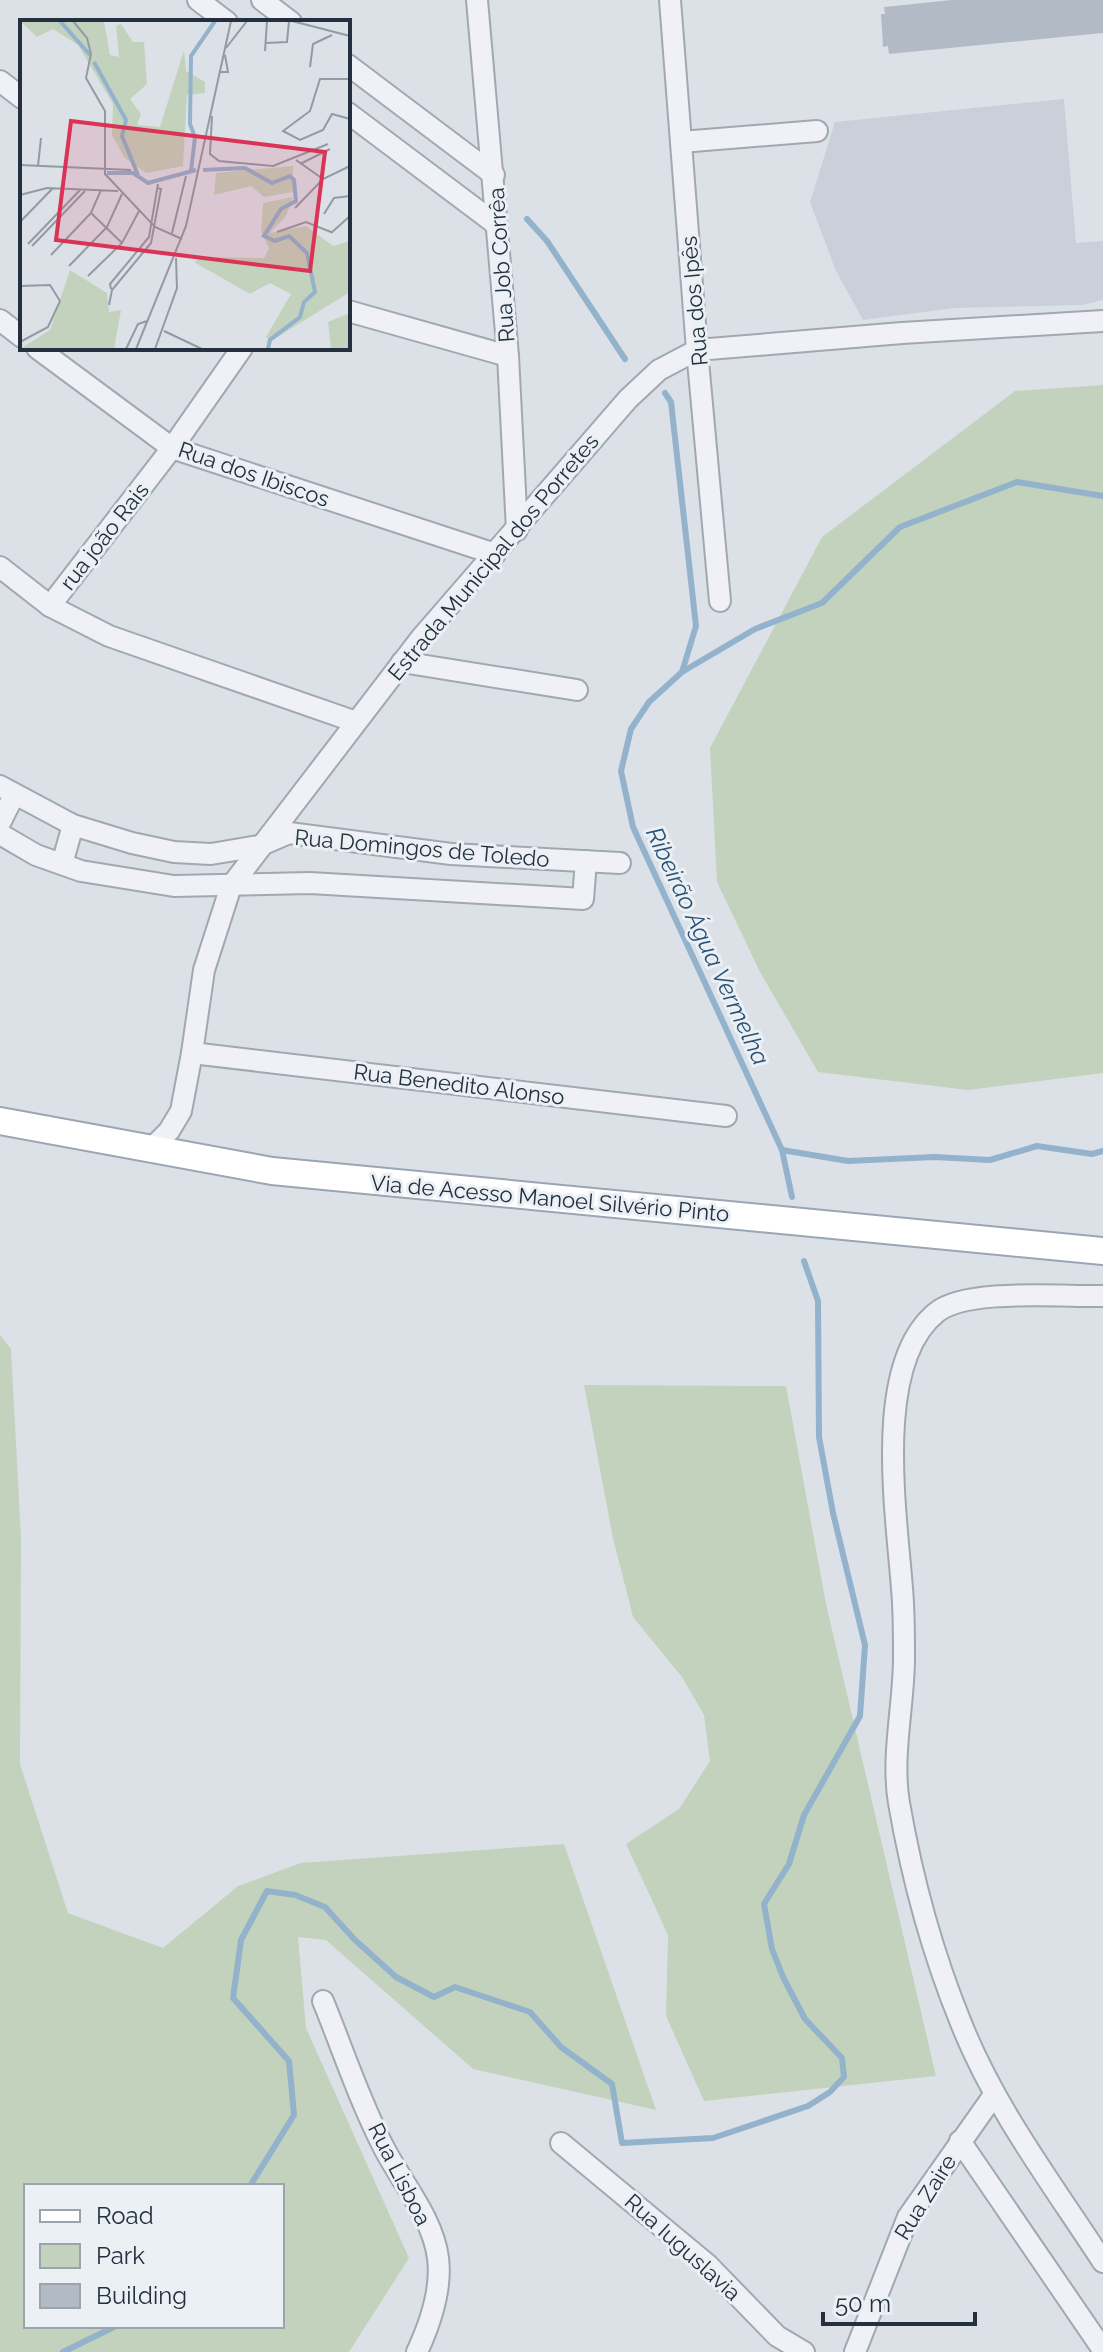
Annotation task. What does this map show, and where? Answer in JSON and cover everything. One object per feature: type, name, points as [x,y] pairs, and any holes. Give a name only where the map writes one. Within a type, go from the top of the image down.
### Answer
[{"type":"main road","name":"Via de Acesso Manoel Silvério Pinto","points":[[0,1121],[308,1175],[1103,1251]]},
{"type":"street","points":[[198,0],[224,20]]},
{"type":"street","points":[[262,0],[288,20]]},
{"type":"street","name":"Rua Job Corrêa","points":[[477,0],[508,356],[517,530]]},
{"type":"street","name":"Rua dos Ipês","points":[[670,0],[720,601]]},
{"type":"street","points":[[350,67],[494,175]]},
{"type":"street","points":[[0,81],[20,96]]},
{"type":"street","points":[[350,115],[497,225]]},
{"type":"street","points":[[681,142],[817,131]]},
{"type":"street","points":[[350,312],[508,356]]},
{"type":"street","points":[[0,320],[20,335]]},
{"type":"street","name":"Estrada Municipal dos Porretes","points":[[151,1149],[169,1131],[181,1111],[204,970],[231,886],[402,662],[628,399],[659,370],[697,350],[1103,321]]},
{"type":"street","name":"Rua dos Ibiscos","points":[[40,350],[172,448],[495,554]]},
{"type":"street","name":"rua joão Rais","points":[[50,606],[172,448],[241,350]]},
{"type":"street","points":[[0,567],[50,606],[109,636],[356,722]]},
{"type":"street","points":[[402,662],[577,690]]},
{"type":"street","points":[[0,823],[7,790]]},
{"type":"street","name":"Rua Domingos de Toledo","points":[[7,790],[73,825],[174,852],[211,854],[259,846],[289,833],[451,854],[620,863]]},
{"type":"street","points":[[62,864],[73,825]]},
{"type":"street","points":[[0,834],[36,855],[81,871],[174,886],[310,883],[583,899],[586,861]]},
{"type":"street","name":"Rua Benedito Alonso","points":[[192,1053],[726,1116]]},
{"type":"street","points":[[1103,1296],[977,1298],[955,1303],[937,1312],[924,1326],[899,1380],[892,1435],[904,1606],[898,1799],[918,1896],[961,2025],[994,2095],[1103,2262]]},
{"type":"street","name":"Rua Lisboa","points":[[323,2001],[384,2148],[411,2192],[438,2257],[437,2288],[428,2327],[417,2352]]},
{"type":"street","name":"Rua Zaire","points":[[855,2352],[908,2217],[994,2095]]},
{"type":"street","points":[[960,2141],[1103,2350]]},
{"type":"street","name":"Rua Iuguslavia","points":[[561,2143],[708,2265],[777,2336],[804,2352]]},
{"type":"shaded area","points":[[1064,99],[1076,243],[1103,241],[1103,300],[1082,305],[954,308],[863,320],[836,271],[810,202],[835,122]]},
{"type":"green space","points":[[1103,385],[1103,1073],[968,1090],[818,1072],[760,972],[717,882],[710,748],[822,537],[1015,391]]},
{"type":"green space","points":[[0,1335],[11,1349],[21,1538],[20,1764],[68,1913],[163,1948],[238,1886],[301,1863],[564,1844],[656,2110],[473,2069],[326,1940],[298,1937],[306,2028],[409,2258],[349,2352],[0,2352]]},
{"type":"green space","points":[[584,1385],[786,1386],[826,1604],[936,2076],[704,2101],[666,2016],[668,1935],[626,1844],[679,1809],[710,1761],[704,1715],[682,1677],[633,1617],[613,1538]]},
{"type":"building","points":[[952,0],[1103,0],[1103,33],[889,54],[888,46],[883,47],[881,14],[885,14],[884,7]]},
{"type":"waterway","name":"Ribeirão Água Vermelha","points":[[527,219],[547,241],[625,359]]},
{"type":"waterway","name":"Ribeirão Água Vermelha","points":[[665,393],[671,402],[696,626],[682,672],[649,702],[631,729],[621,771],[633,827],[782,1150],[792,1197]]},
{"type":"waterway","points":[[682,672],[755,629],[822,603],[900,527],[1017,482],[1103,496]]},
{"type":"waterway","points":[[782,1150],[848,1161],[934,1157],[990,1160],[1037,1146],[1092,1154],[1103,1151]]},
{"type":"waterway","name":"Ribeirão Água Vermelha","points":[[251,2184],[294,2115],[289,2061],[233,1998],[241,1940],[267,1891],[295,1895],[325,1907],[354,1939],[396,1977],[434,1997],[455,1987],[530,2012],[561,2047],[612,2084],[622,2143],[713,2138],[808,2106],[830,2092],[844,2077],[842,2058],[805,2019],[783,1977],[772,1949],[764,1904],[789,1864],[804,1815],[860,1716],[865,1645],[833,1513],[819,1437],[818,1301],[804,1261]]},
{"type":"waterway","name":"Ribeirão Água Vermelha","points":[[63,2352],[112,2328]]}]
